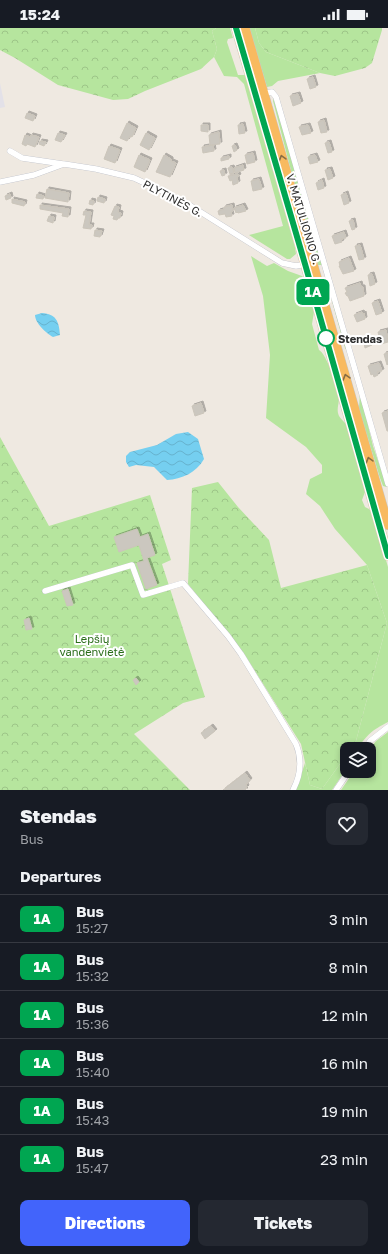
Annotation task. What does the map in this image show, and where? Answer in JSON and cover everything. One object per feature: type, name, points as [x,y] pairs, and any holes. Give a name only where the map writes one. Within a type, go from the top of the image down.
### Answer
[{"type":"highway","name":"V. MATULIONIO G.","points":[[236,28],[388,525]]},
{"type":"highway","name":"V. MATULIONIO G.","points":[[245,28],[264,93],[309,263]]},
{"type":"highway","name":"V. MATULIONIO G.","points":[[380,498],[388,556]]},
{"type":"street","points":[[264,93],[272,92],[276,97],[388,484]]},
{"type":"street","points":[[10,151],[22,158],[64,164]]},
{"type":"street","name":"PLYTINĖS G.","points":[[0,182],[34,175],[64,164],[96,169],[134,178],[190,206],[282,263],[296,266],[309,263]]},
{"type":"street","points":[[44,591],[132,565],[143,595],[183,583],[228,636],[241,654],[296,744],[301,758],[301,765],[293,790]]},
{"type":"street","points":[[369,742],[388,727]]},
{"type":"street","points":[[336,790],[344,778]]},
{"type":"shaded area","points":[[0,83],[5,107],[0,108]]},
{"type":"green space","points":[[0,28],[216,28],[212,31],[217,49],[214,57],[201,69],[128,99],[113,100],[58,85],[0,50]]},
{"type":"green space","points":[[216,28],[230,28],[233,38],[228,39],[227,42],[238,75],[245,75],[295,247],[296,254],[290,259],[287,259],[249,235],[283,226],[244,84],[237,77],[224,76],[214,57],[217,49],[212,31]]},
{"type":"green space","points":[[249,28],[255,28],[259,43],[266,52],[320,73],[278,81],[272,86],[267,87]]},
{"type":"green space","points":[[255,28],[382,28],[382,30],[372,63],[365,68],[335,76],[320,73],[266,52],[259,43]]},
{"type":"green space","points":[[274,98],[349,354],[345,348],[322,265],[318,265],[295,186],[273,101]]},
{"type":"green space","points":[[251,256],[267,266],[274,263],[304,278],[314,312],[312,324],[319,350],[325,358],[335,380],[339,398],[338,414],[347,425],[365,492],[362,500],[365,507],[372,512],[388,567],[388,722],[370,733],[362,742],[355,742],[387,623],[367,565],[335,529],[320,506],[306,494],[310,479],[322,473],[322,465],[306,447],[266,418],[270,355],[263,296]]},
{"type":"green space","points":[[360,392],[373,446],[387,487],[383,486],[380,478],[359,409]]},
{"type":"green space","name":"Lepšių vandenvietė","points":[[0,437],[49,526],[150,495],[171,560],[162,564],[205,697],[183,703],[134,734],[190,790],[0,790]]},
{"type":"green space","points":[[218,482],[238,507],[269,540],[281,588],[367,565],[387,623],[356,741],[340,742],[340,764],[322,789],[310,785],[301,744],[243,652],[188,584],[192,488]]},
{"type":"green space","points":[[388,732],[388,790],[341,790],[349,778],[376,778],[376,741]]},
{"type":"green space","points":[[305,763],[310,785],[322,789],[340,764],[340,778],[332,790],[296,790]]},
{"type":"water","points":[[42,313],[51,315],[56,319],[59,326],[60,335],[53,337],[39,324],[35,318],[35,315]]},
{"type":"water","points":[[188,432],[198,439],[204,459],[193,472],[183,477],[167,480],[154,467],[136,465],[129,467],[126,462],[126,456],[130,452],[157,445],[176,434]]},
{"type":"building","points":[[313,77],[316,87],[310,89],[307,79]]},
{"type":"building","points":[[298,94],[301,103],[293,106],[290,96]]},
{"type":"building","points":[[27,113],[35,116],[33,121],[25,118]]},
{"type":"building","points":[[324,120],[327,132],[321,133],[318,122]]},
{"type":"building","points":[[127,123],[136,128],[132,137],[130,136],[127,141],[120,138]]},
{"type":"building","points":[[243,124],[245,133],[239,134],[238,125]]},
{"type":"building","points":[[201,125],[208,125],[208,132],[201,131]]},
{"type":"building","points":[[308,125],[311,133],[302,135],[299,127]]},
{"type":"building","points":[[219,132],[220,144],[210,145],[209,135]]},
{"type":"building","points":[[58,133],[65,135],[61,142],[55,140]]},
{"type":"building","points":[[146,133],[155,138],[149,150],[140,145]]},
{"type":"building","points":[[25,135],[30,137],[31,135],[39,137],[35,147],[22,144]]},
{"type":"building","points":[[40,141],[46,142],[44,146],[39,144]]},
{"type":"building","points":[[329,142],[332,152],[328,153],[325,143]]},
{"type":"building","points":[[213,145],[214,151],[203,153],[202,147]]},
{"type":"building","points":[[235,145],[237,150],[234,152],[232,146]]},
{"type":"building","points":[[109,146],[120,150],[115,163],[104,159]]},
{"type":"building","points":[[253,153],[255,162],[247,164],[245,155]]},
{"type":"building","points":[[139,155],[150,160],[145,172],[134,167]]},
{"type":"building","points":[[164,155],[176,163],[170,177],[156,172]]},
{"type":"building","points":[[315,155],[318,162],[310,164],[308,157]]},
{"type":"building","points":[[229,156],[229,159],[221,161],[221,158]]},
{"type":"building","points":[[243,165],[244,170],[235,173],[234,168]]},
{"type":"building","points":[[232,167],[234,173],[230,174],[228,168]]},
{"type":"building","points":[[330,169],[333,178],[328,180],[325,170]]},
{"type":"building","points":[[224,170],[225,175],[222,176],[220,171]]},
{"type":"building","points":[[238,174],[238,183],[233,185],[232,180],[230,181],[228,176]]},
{"type":"building","points":[[259,179],[262,189],[253,191],[251,181]]},
{"type":"building","points":[[322,180],[324,188],[318,190],[316,183]]},
{"type":"building","points":[[47,189],[69,193],[68,202],[45,198]]},
{"type":"building","points":[[346,193],[349,203],[344,205],[341,195]]},
{"type":"building","points":[[10,194],[11,198],[6,200],[5,196]]},
{"type":"building","points":[[37,194],[44,196],[43,199],[36,198]]},
{"type":"building","points":[[98,197],[105,199],[104,203],[97,201]]},
{"type":"building","points":[[12,199],[25,202],[24,206],[12,203]]},
{"type":"building","points":[[90,200],[94,201],[93,205],[89,204]]},
{"type":"building","points":[[40,205],[69,209],[68,217],[62,216],[63,213],[40,209]]},
{"type":"building","points":[[232,205],[232,216],[226,217],[225,214],[219,215],[218,211],[224,209],[224,207]]},
{"type":"building","points":[[243,205],[246,211],[236,213],[234,208]]},
{"type":"building","points":[[115,206],[119,207],[118,212],[121,213],[120,218],[117,220],[113,219],[114,216],[111,215]]},
{"type":"building","points":[[84,211],[91,212],[89,225],[92,225],[91,229],[83,228],[86,215],[83,215]]},
{"type":"building","points":[[49,216],[54,217],[53,223],[47,221]]},
{"type":"building","points":[[353,220],[355,229],[352,230],[349,221]]},
{"type":"building","points":[[95,230],[102,231],[100,237],[94,236]]},
{"type":"building","points":[[344,232],[346,238],[341,239],[342,242],[335,244],[332,236]]},
{"type":"building","points":[[360,245],[364,259],[359,260],[355,246]]},
{"type":"building","points":[[349,258],[354,271],[343,274],[339,266],[339,262]]},
{"type":"building","points":[[372,274],[375,284],[370,286],[368,275]]},
{"type":"building","points":[[360,283],[361,287],[363,287],[364,296],[350,301],[345,293],[347,292],[345,288]]},
{"type":"building","points":[[378,301],[382,313],[376,315],[372,303]]},
{"type":"building","points":[[362,312],[363,314],[364,313],[365,319],[357,322],[354,315]]},
{"type":"building","points":[[386,330],[388,342],[381,344],[378,332]]},
{"type":"building","points":[[368,336],[372,345],[365,348],[363,338]]},
{"type":"building","points":[[388,353],[388,364],[387,365],[384,354]]},
{"type":"building","points":[[379,363],[382,371],[377,372],[378,375],[374,377],[373,374],[371,375],[368,366]]},
{"type":"building","points":[[201,403],[204,413],[195,416],[192,406]]},
{"type":"building","points":[[388,411],[388,431],[387,431],[382,413]]},
{"type":"building","points":[[137,529],[140,537],[148,534],[155,555],[147,558],[157,585],[146,589],[137,563],[144,561],[139,545],[119,552],[114,537]]},
{"type":"building","points":[[68,589],[73,605],[67,606],[62,591]]},
{"type":"building","points":[[29,618],[32,629],[26,630],[24,620]]},
{"type":"building","points":[[136,678],[139,682],[136,685],[133,680]]},
{"type":"building","points":[[211,726],[215,731],[205,739],[201,733]]},
{"type":"building","points":[[245,773],[250,780],[246,785],[246,790],[223,790]]},
{"type":"bus line","name":"1A","points":[[236,28],[388,556]]},
{"type":"place","name":"Stendas","points":[[326,338]]}]
